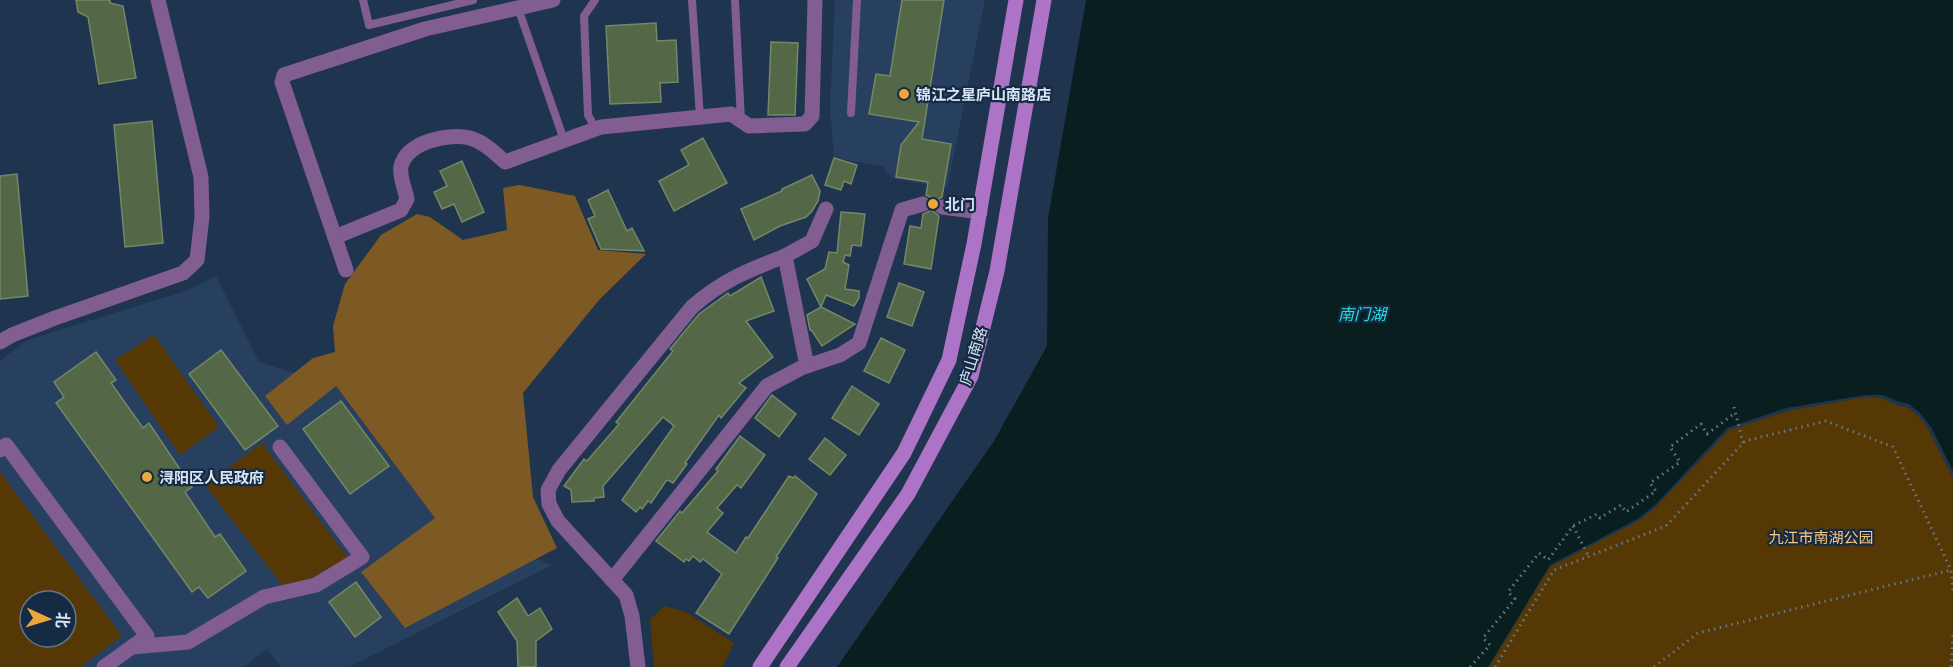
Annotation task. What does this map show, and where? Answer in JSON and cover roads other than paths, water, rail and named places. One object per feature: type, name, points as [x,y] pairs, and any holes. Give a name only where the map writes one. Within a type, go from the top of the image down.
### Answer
[{"type":"main road","name":"庐山南路","points":[[760,667],[897,463],[949,360],[980,212],[1016,0]]},
{"type":"main road","name":"庐山南路","points":[[787,667],[908,494],[971,376],[997,271],[1044,0]]},
{"type":"street","points":[[0,342],[55,318],[183,273],[197,260],[202,217],[201,177],[158,0]]},
{"type":"street","points":[[346,270],[282,82],[284,75],[425,30],[553,0]]},
{"type":"street","points":[[335,237],[401,210],[407,199],[400,172],[401,165],[407,155],[422,144],[438,138],[454,136],[472,139],[491,149],[505,162],[601,127],[731,114],[749,126],[805,124],[812,116],[815,0]]},
{"type":"street","points":[[612,580],[767,386],[807,366],[840,355],[858,343],[902,210],[923,204]]},
{"type":"street","points":[[942,207],[980,212]]},
{"type":"street","points":[[638,667],[632,616],[626,595],[558,521],[549,504],[548,490],[559,470],[692,307],[711,290],[728,280],[812,242],[826,209]]},
{"type":"street","points":[[785,256],[807,366]]},
{"type":"street","points":[[0,450],[6,445],[147,636],[104,667]]},
{"type":"street","points":[[132,647],[188,642],[264,597],[316,585],[362,557],[280,447]]},
{"type":"lane","points":[[363,0],[369,25],[473,0]]},
{"type":"lane","points":[[595,0],[584,16],[588,115],[596,129]]},
{"type":"lane","points":[[692,0],[700,117]]},
{"type":"lane","points":[[735,0],[741,121]]},
{"type":"lane","points":[[851,113],[858,0]]},
{"type":"lane","points":[[518,8],[564,141]]},
{"type":"water","name":"南门湖","points":[[1086,0],[1953,0],[1953,471],[1931,427],[1920,413],[1909,404],[1883,395],[1865,395],[1786,408],[1727,428],[1657,503],[1639,518],[1550,565],[1488,667],[837,667],[994,441],[1047,346],[1048,218]]},
{"type":"place","name":"锦江之星庐山南路店","points":[[904,94]]},
{"type":"place","name":"北门","points":[[933,204]]},
{"type":"place","name":"浔阳区人民政府","points":[[147,477]]},
{"type":"park label","name":"九江市南湖公园","points":[[1821,537]]}]
